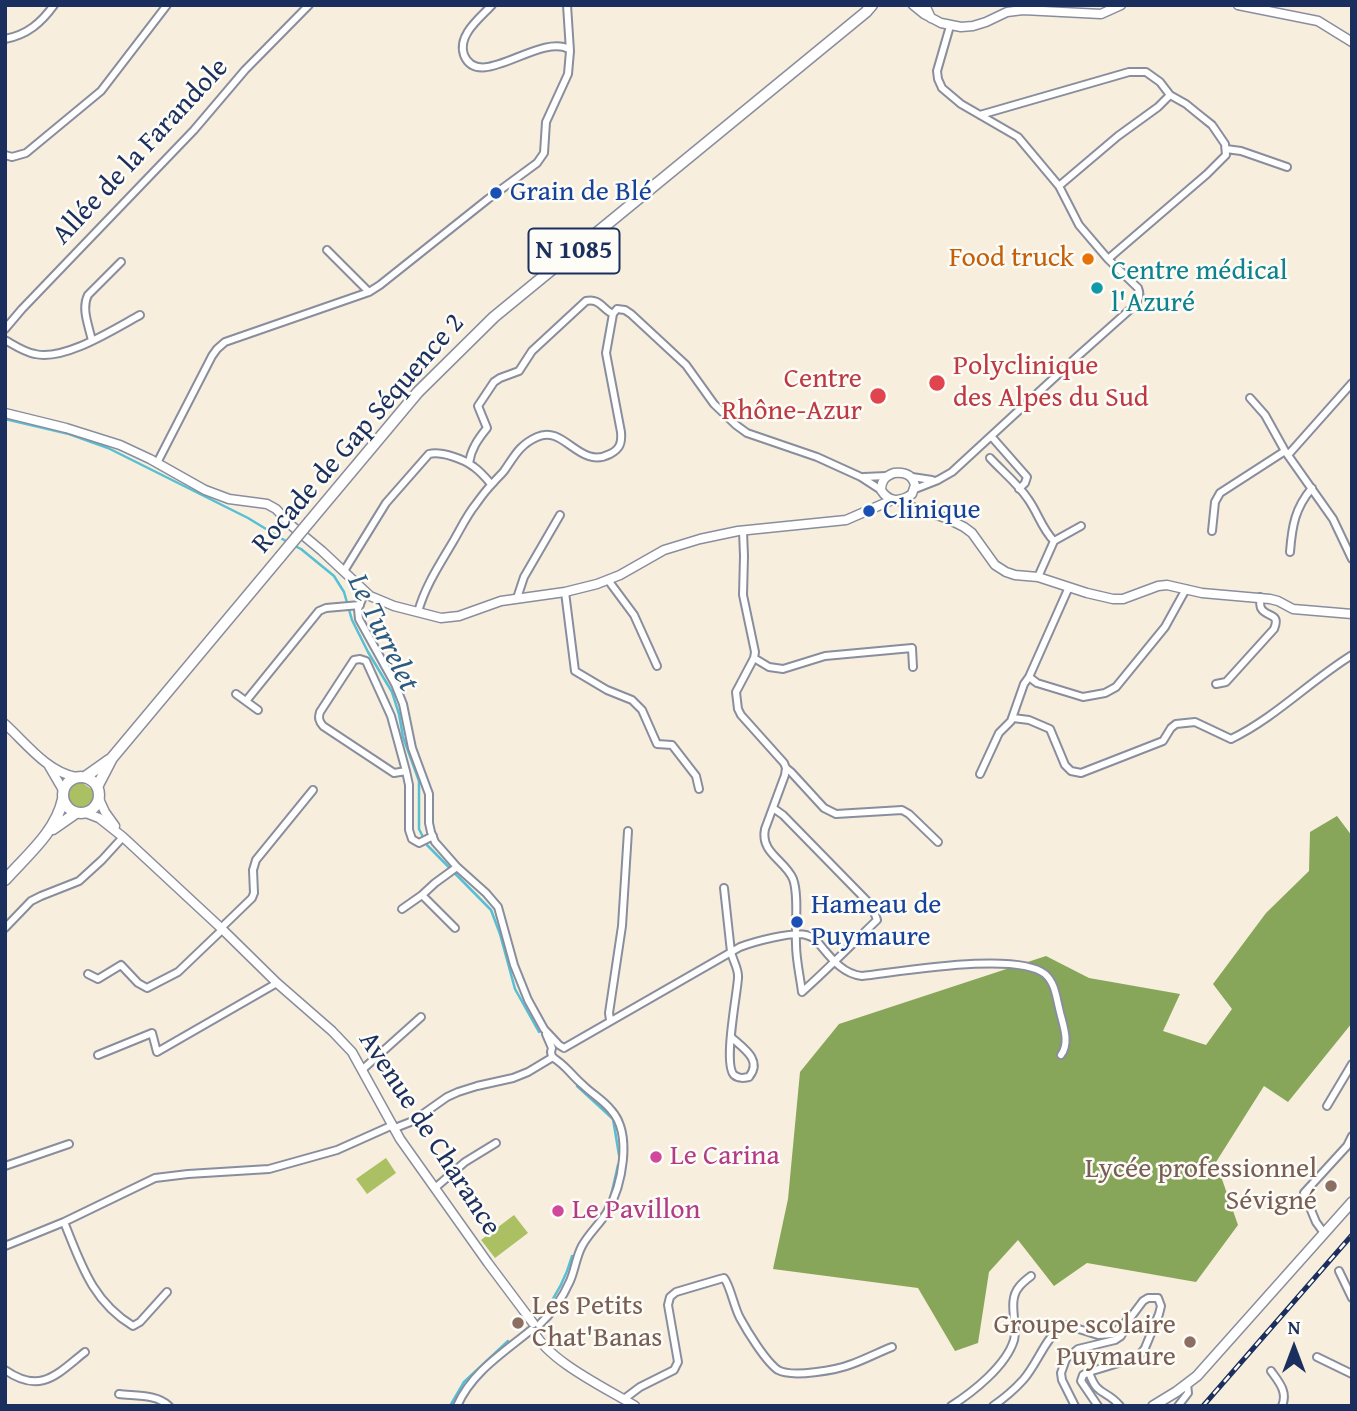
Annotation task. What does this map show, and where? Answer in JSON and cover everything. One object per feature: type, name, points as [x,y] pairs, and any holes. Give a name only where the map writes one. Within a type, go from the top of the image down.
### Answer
[{"type":"main road","name":"Rocade de Gap Séquence 2","points":[[97,787],[112,758],[418,392],[494,317],[869,8],[879,5]]},
{"type":"main road","name":"Rocade de Gap Séquence 2","points":[[80,777],[112,758]]},
{"type":"main road","points":[[5,880],[47,834],[60,809],[67,782],[80,777],[94,782],[99,799],[94,807],[47,834]]},
{"type":"main road","points":[[63,795],[67,808],[81,813]]},
{"type":"main road","points":[[1153,1406],[1187,1384],[1214,1357],[1352,1202]]},
{"type":"street","points":[[5,39],[30,30],[54,5]]},
{"type":"street","points":[[5,155],[12,157],[26,153],[101,91],[167,5]]},
{"type":"street","name":"Allée de la Farandole","points":[[5,329],[309,5]]},
{"type":"street","points":[[492,5],[464,38],[466,59],[473,65],[481,68],[492,67],[543,47],[561,45],[569,48]]},
{"type":"street","points":[[157,463],[217,349],[225,342],[369,292],[537,163],[544,153],[546,122],[568,74],[567,5]]},
{"type":"street","points":[[913,5],[931,18],[950,26],[973,26],[1007,12],[1023,10],[1101,14],[1121,5]]},
{"type":"street","points":[[925,5],[931,18]]},
{"type":"street","points":[[1238,5],[1318,21],[1352,42]]},
{"type":"street","points":[[5,412],[120,445],[205,490],[229,499],[267,504],[276,509],[365,592],[387,603],[446,618],[501,601],[582,589],[608,580],[664,550],[700,539],[743,531],[834,523],[869,511],[938,481],[952,472],[1134,306],[1140,297],[1138,288],[1079,225],[1059,186],[1018,137],[950,96],[939,83],[937,65],[950,26]]},
{"type":"street","points":[[980,115],[1129,72],[1146,72],[1160,82],[1170,95],[1212,125],[1225,144],[1226,155],[1108,258]]},
{"type":"street","points":[[1059,186],[1170,95]]},
{"type":"street","points":[[1226,149],[1241,151],[1287,167]]},
{"type":"street","points":[[327,250],[369,292]]},
{"type":"street","points":[[92,341],[84,308],[85,301],[121,262]]},
{"type":"street","points":[[469,463],[470,454],[478,438],[487,428],[478,406],[494,382],[519,371],[532,351],[586,301],[593,299],[613,314]]},
{"type":"street","points":[[418,612],[427,586],[474,507],[522,446],[538,436],[547,435],[557,437],[589,457],[606,456],[619,448],[622,441],[621,432],[606,353],[613,314],[617,309],[621,309],[631,314],[686,365],[715,404],[747,433],[817,457],[861,477],[895,500],[964,527],[1002,570],[1015,575],[1038,577],[1113,599],[1123,599],[1167,585],[1215,594],[1260,597],[1278,601],[1293,609],[1352,614]]},
{"type":"street","points":[[5,340],[37,355],[56,353],[78,348],[140,315]]},
{"type":"street","points":[[1212,531],[1215,502],[1220,493],[1287,453],[1352,383]]},
{"type":"street","points":[[1250,398],[1265,415],[1287,453],[1334,519],[1352,559]]},
{"type":"street","points":[[991,436],[1027,477],[1019,489]]},
{"type":"street","points":[[344,571],[386,503],[429,454],[440,453],[469,463],[491,484]]},
{"type":"street","points":[[990,458],[1027,497],[1044,532],[1054,541]]},
{"type":"street","points":[[861,477],[899,473],[938,481]]},
{"type":"street","points":[[869,511],[882,491],[882,481],[886,476]]},
{"type":"street","points":[[912,477],[915,482],[914,501],[920,510]]},
{"type":"street","points":[[1290,552],[1292,529],[1302,500],[1312,488]]},
{"type":"street","points":[[517,598],[524,577],[560,515]]},
{"type":"street","points":[[1038,577],[1054,541],[1081,526]]},
{"type":"street","points":[[743,531],[743,594],[755,652],[736,692],[741,715],[786,768],[830,812],[836,814],[902,810],[938,842]]},
{"type":"street","points":[[608,580],[634,615],[657,666]]},
{"type":"street","points":[[980,774],[999,733],[1013,718],[1024,684],[1069,587]]},
{"type":"street","points":[[1029,677],[1037,683],[1075,695],[1093,696],[1116,687],[1165,627],[1186,589]]},
{"type":"street","points":[[365,592],[359,605],[359,620],[395,684],[403,704],[412,748],[429,794],[431,837],[453,870],[486,893],[498,907],[528,1000],[577,1080],[616,1116],[622,1140],[623,1161],[620,1178],[608,1210],[584,1242],[569,1283],[552,1311],[477,1375],[469,1383],[457,1406]]},
{"type":"street","points":[[565,592],[575,671],[607,690],[632,700],[642,710],[657,744],[672,745],[696,776],[699,789]]},
{"type":"street","points":[[1216,684],[1226,682],[1274,629],[1276,621],[1260,607],[1260,597]]},
{"type":"street","points":[[246,701],[319,611],[359,605]]},
{"type":"street","points":[[754,658],[769,667],[783,669],[825,656],[912,648],[913,667]]},
{"type":"street","points":[[1013,718],[1029,720],[1050,729],[1065,765],[1071,771],[1080,773],[1163,741],[1176,724],[1195,722],[1231,739],[1246,732],[1352,655]]},
{"type":"street","points":[[406,771],[394,774],[320,722],[320,712],[354,660],[366,661],[391,716],[406,771],[409,785],[409,830],[412,839],[420,842],[431,837]]},
{"type":"street","points":[[236,694],[258,710]]},
{"type":"street","points":[[5,724],[47,764],[68,776],[80,777]]},
{"type":"street","points":[[47,764],[63,795]]},
{"type":"street","points":[[773,808],[872,906],[877,920],[802,992],[793,881],[768,849],[763,836],[786,768]]},
{"type":"street","points":[[88,974],[98,979],[121,965],[138,983],[147,988],[178,972],[252,898],[256,860],[313,790]]},
{"type":"street","name":"Avenue de Charance","points":[[99,799],[123,836]]},
{"type":"street","name":"Avenue de Charance","points":[[81,813],[99,818],[123,836],[277,983],[339,1038],[363,1069],[419,1167],[535,1328],[546,1348],[562,1362],[635,1406]]},
{"type":"street","points":[[610,1020],[622,926],[628,831]]},
{"type":"street","points":[[5,928],[32,901],[79,881],[88,874],[123,836]]},
{"type":"street","points":[[402,909],[453,870]]},
{"type":"street","points":[[724,887],[731,952],[738,970],[732,1016],[731,1037],[730,1069],[735,1076],[750,1077],[755,1064],[753,1057],[731,1037]]},
{"type":"street","points":[[422,895],[455,928]]},
{"type":"street","points":[[5,1246],[64,1222],[155,1178],[269,1169],[332,1152],[413,1121],[447,1097],[528,1072],[610,1020],[731,952],[751,943],[797,934],[812,937],[848,973],[862,976],[983,963],[1011,964],[1035,969],[1046,975],[1053,985],[1065,1037],[1066,1048],[1061,1055]]},
{"type":"street","points":[[98,1055],[152,1033],[157,1052],[277,983]]},
{"type":"street","points":[[363,1069],[421,1017]]},
{"type":"street","points":[[1327,1107],[1352,1064]]},
{"type":"street","points":[[1324,1233],[1316,1222],[1304,1193],[1347,1146],[1352,1136]]},
{"type":"street","points":[[435,1188],[465,1162],[496,1143]]},
{"type":"street","points":[[5,1166],[69,1144]]},
{"type":"street","points":[[64,1222],[88,1281],[101,1299],[128,1323],[133,1326],[140,1322],[167,1292]]},
{"type":"street","points":[[1339,1271],[1352,1298]]},
{"type":"street","points":[[951,1406],[984,1381],[1009,1351],[1015,1334],[1014,1297],[1018,1287],[1031,1276]]},
{"type":"street","points":[[624,1399],[677,1366],[668,1305],[672,1294],[720,1279],[726,1279],[732,1302],[760,1349],[777,1369],[789,1374],[850,1365],[892,1347]]},
{"type":"street","points":[[1075,1406],[1062,1380],[1061,1373],[1066,1359],[1078,1349],[1115,1340],[1121,1336],[1143,1301],[1158,1298],[1161,1306],[1159,1314],[1145,1348],[1138,1357],[1083,1374],[1081,1381],[1098,1406]]},
{"type":"street","points":[[993,1406],[1023,1380],[1060,1326],[1066,1325],[1098,1335],[1107,1335],[1113,1334],[1131,1317]]},
{"type":"street","points":[[5,1370],[17,1378],[31,1382],[49,1380],[85,1353]]},
{"type":"street","points":[[1317,1357],[1352,1374]]},
{"type":"street","points":[[1271,1371],[1284,1390],[1282,1406]]},
{"type":"street","points":[[1089,1372],[1097,1390],[1111,1397],[1120,1406]]},
{"type":"street","points":[[1178,1406],[1188,1393],[1187,1384]]},
{"type":"street","points":[[119,1394],[156,1398],[169,1406]]},
{"type":"green space","points":[[79,781],[94,791],[93,802],[84,809],[73,807],[67,798],[69,787]]},
{"type":"green space","points":[[1337,816],[1352,836],[1352,1023],[1288,1102],[1264,1086],[1216,1162],[1238,1225],[1196,1282],[1087,1263],[1054,1286],[1018,1240],[989,1272],[978,1343],[955,1351],[918,1288],[773,1269],[788,1199],[800,1072],[839,1024],[1046,956],[1089,978],[1180,994],[1163,1031],[1206,1045],[1232,1009],[1213,984],[1266,913],[1309,871],[1310,832]]},
{"type":"green space","points":[[386,1158],[396,1173],[367,1194],[356,1179]]},
{"type":"green space","points":[[514,1215],[528,1233],[495,1258],[481,1240]]},
{"type":"waterway","name":"Le Turrelet","points":[[5,419],[69,434],[108,448],[248,518],[289,543]]},
{"type":"waterway","name":"Le Turrelet","points":[[295,546],[334,576],[344,592],[352,620],[392,692],[399,714],[403,737],[419,781],[419,829],[427,845],[491,910],[515,989],[539,1032]]},
{"type":"waterway","name":"Le Turrelet","points":[[577,1086],[613,1119],[619,1155]]},
{"type":"waterway","name":"Le Turrelet","points":[[610,1200],[618,1165]]},
{"type":"waterway","name":"Le Turrelet","points":[[543,1313],[553,1300],[572,1256]]},
{"type":"waterway","name":"Le Turrelet","points":[[450,1406],[464,1382],[508,1341]]},
{"type":"railway","points":[[1203,1406],[1352,1235]]},
{"type":"place","name":"Grain de Blé","points":[[496,193]]},
{"type":"place","name":"Food truck","points":[[1088,259]]},
{"type":"place","name":"Centre médical l'Azuré","points":[[1097,288]]},
{"type":"place","name":"Polyclinique des Alpes du Sud","points":[[937,383]]},
{"type":"place","name":"Centre Rhône-Azur","points":[[878,396]]},
{"type":"place","name":"Clinique","points":[[869,511]]},
{"type":"place","name":"Hameau de Puymaure","points":[[797,922]]},
{"type":"place","name":"Le Carina","points":[[656,1157]]},
{"type":"place","name":"Lycée professionnel Sévigné","points":[[1331,1186]]},
{"type":"place","name":"Le Pavillon","points":[[558,1211]]},
{"type":"place","name":"Les Petits Chat'Banas","points":[[518,1323]]},
{"type":"place","name":"Groupe scolaire Puymaure","points":[[1190,1342]]}]
